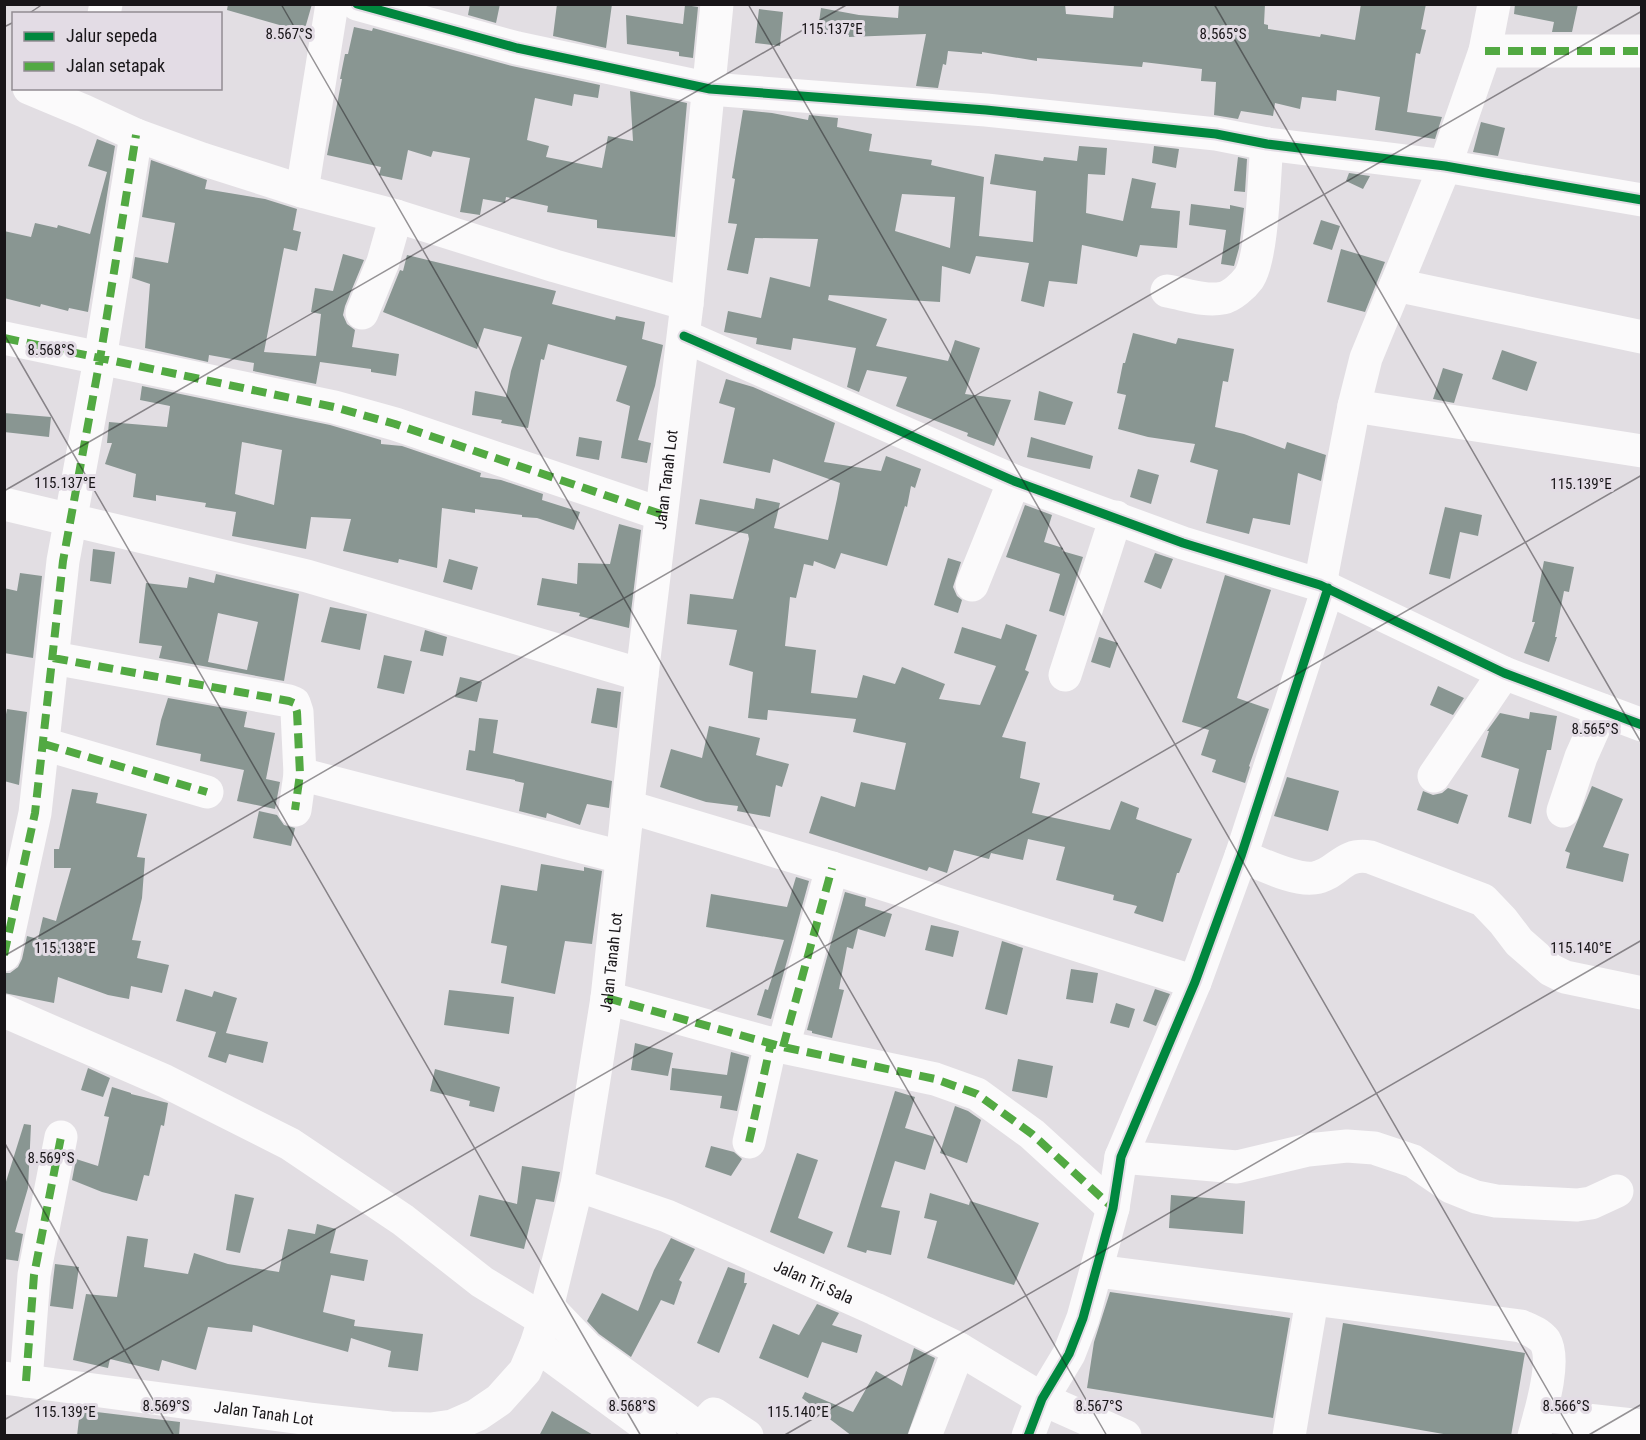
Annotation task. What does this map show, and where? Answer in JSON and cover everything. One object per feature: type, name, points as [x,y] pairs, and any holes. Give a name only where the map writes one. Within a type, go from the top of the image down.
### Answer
[{"type":"street","points":[[302,191],[332,4]]},
{"type":"street","points":[[357,4],[517,48],[710,89],[986,110],[1216,134],[1267,144],[1445,166],[1641,200]]},
{"type":"street","name":"Jalan Tanah Lot","points":[[15,1379],[390,1432],[478,1425],[525,1371],[542,1324],[577,1185],[607,998],[642,675],[684,336],[717,4]]},
{"type":"street","points":[[1028,1436],[1042,1399],[1069,1354],[1083,1318],[1113,1208],[1121,1157],[1195,982],[1241,856],[1324,587],[1354,406],[1366,358],[1445,166],[1485,51],[1494,4]]},
{"type":"street","points":[[1485,51],[1641,51]]},
{"type":"street","points":[[39,90],[87,100],[135,135],[202,159],[302,191],[396,216],[555,266],[687,304]]},
{"type":"street","points":[[4,955],[35,813],[63,561],[100,359],[135,135]]},
{"type":"street","points":[[1167,291],[1206,299],[1224,297],[1238,290],[1249,278],[1257,253],[1267,144]]},
{"type":"street","points":[[362,314],[383,262],[396,216]]},
{"type":"street","points":[[1396,285],[1641,337]]},
{"type":"street","points":[[684,336],[1014,481],[1183,543],[1324,587],[1504,673],[1641,725]]},
{"type":"street","points":[[4,338],[333,407],[395,423],[661,514]]},
{"type":"street","points":[[1354,406],[1641,450]]},
{"type":"street","points":[[972,585],[1014,481]]},
{"type":"street","points":[[4,504],[308,576],[642,675]]},
{"type":"street","points":[[1065,675],[1116,517]]},
{"type":"street","points":[[53,658],[289,700],[294,704],[297,712],[300,774],[295,810]]},
{"type":"street","points":[[1434,776],[1504,673]]},
{"type":"street","points":[[1563,811],[1581,757],[1602,710]]},
{"type":"street","points":[[44,744],[207,792]]},
{"type":"street","points":[[300,774],[621,857]]},
{"type":"street","points":[[629,807],[1195,982]]},
{"type":"street","points":[[1241,856],[1302,878],[1316,878],[1345,860],[1358,855],[1370,857],[1482,900],[1503,921],[1519,942],[1551,970],[1565,977],[1641,993]]},
{"type":"street","points":[[749,1142],[832,868]]},
{"type":"street","points":[[607,998],[777,1045],[935,1079],[977,1094],[1032,1134],[1113,1208]]},
{"type":"street","points":[[4,1011],[165,1081],[290,1144],[402,1220],[482,1282],[542,1324],[587,1348],[700,1429],[714,1414],[747,1436]]},
{"type":"street","points":[[15,1379],[60,1137]]},
{"type":"street","points":[[1121,1157],[1237,1167],[1308,1150],[1347,1146],[1374,1148],[1413,1161],[1451,1187],[1476,1197],[1496,1201],[1577,1205],[1591,1203],[1617,1191]]},
{"type":"street","name":"Jalan Tri Sala","points":[[577,1185],[667,1216],[875,1309],[959,1349],[1042,1399],[1125,1436]]},
{"type":"street","points":[[1097,1271],[1521,1326],[1536,1332],[1545,1342],[1548,1354],[1548,1370],[1537,1425],[1641,1426]]},
{"type":"street","points":[[1289,1436],[1312,1300]]},
{"type":"street","points":[[542,1324],[660,1436]]},
{"type":"street","points":[[925,1436],[959,1349]]},
{"type":"building","points":[[228,4],[312,4],[304,32],[227,10]]},
{"type":"building","points":[[470,4],[500,4],[496,23],[468,15]]},
{"type":"building","points":[[557,4],[612,4],[606,48],[553,36]]},
{"type":"building","points":[[899,4],[1065,4],[1066,14],[1113,18],[1114,4],[1265,4],[1264,24],[1268,25],[1268,29],[1355,40],[1361,4],[1426,4],[1421,29],[1426,30],[1420,54],[1416,53],[1407,112],[1442,117],[1435,139],[1375,130],[1380,97],[1337,90],[1336,101],[1302,97],[1300,109],[1275,103],[1273,116],[1241,111],[1238,119],[1214,115],[1216,82],[1201,81],[1202,69],[1143,62],[1142,67],[1037,58],[1037,61],[982,52],[982,54],[948,51],[938,88],[916,86],[926,34],[849,37],[849,35],[818,29],[821,8],[859,15],[898,18]]},
{"type":"building","points":[[1515,4],[1578,4],[1572,32],[1552,32],[1554,22],[1514,14]]},
{"type":"building","points":[[685,5],[698,7],[693,58],[679,56],[679,52],[627,44],[626,15],[683,24]]},
{"type":"building","points":[[759,9],[783,12],[780,46],[755,43]]},
{"type":"building","points":[[354,27],[372,31],[373,28],[512,66],[600,85],[598,98],[574,94],[572,106],[535,98],[527,140],[549,146],[546,157],[602,168],[608,136],[633,141],[630,91],[687,103],[675,237],[597,228],[597,220],[547,212],[548,206],[506,197],[505,203],[483,199],[480,215],[460,212],[470,158],[433,151],[431,157],[408,150],[402,180],[379,175],[381,167],[327,155],[345,54],[348,54]]},
{"type":"building","points":[[743,110],[808,120],[809,115],[838,118],[837,127],[872,134],[869,151],[932,160],[931,165],[984,177],[979,236],[1033,242],[1036,191],[990,184],[995,154],[1043,161],[1044,157],[1077,161],[1079,146],[1107,148],[1105,175],[1088,174],[1086,213],[1123,221],[1132,178],[1156,183],[1151,208],[1180,211],[1177,248],[1140,245],[1137,257],[1082,245],[1077,284],[1049,281],[1044,307],[1021,301],[1029,263],[976,256],[970,274],[942,266],[940,302],[829,295],[828,300],[887,319],[876,346],[948,361],[955,340],[980,348],[965,394],[1011,400],[994,446],[967,436],[968,433],[896,406],[907,377],[867,370],[859,392],[847,387],[856,348],[793,338],[791,350],[756,344],[757,338],[724,332],[728,311],[761,318],[770,277],[810,287],[818,239],[755,238],[748,274],[727,270],[737,224],[728,223],[735,179],[732,178]],"holes":[[[902,194],[955,197],[950,248],[895,231]]]},
{"type":"building","points":[[1481,122],[1505,128],[1498,156],[1473,152]]},
{"type":"building","points":[[97,139],[115,146],[88,312],[69,308],[68,311],[41,304],[40,307],[4,298],[4,231],[31,237],[35,223],[57,228],[58,225],[90,234],[107,172],[88,166]]},
{"type":"building","points":[[1154,146],[1179,149],[1176,168],[1152,163]]},
{"type":"building","points":[[1238,157],[1247,159],[1245,192],[1234,191]]},
{"type":"building","points":[[151,160],[207,180],[205,189],[265,199],[297,209],[293,230],[301,232],[297,251],[284,248],[264,352],[316,356],[321,314],[311,312],[315,288],[333,291],[343,254],[364,260],[343,315],[347,324],[355,330],[352,347],[399,354],[396,376],[371,372],[371,369],[320,362],[316,384],[253,371],[254,363],[209,355],[208,362],[145,348],[150,284],[132,278],[135,257],[168,263],[175,223],[142,217]]},
{"type":"building","points":[[1349,173],[1370,176],[1363,189],[1346,181]]},
{"type":"building","points":[[1191,204],[1230,209],[1230,205],[1244,208],[1239,248],[1234,266],[1221,264],[1226,230],[1189,225]]},
{"type":"building","points":[[1321,220],[1340,226],[1332,250],[1313,244]]},
{"type":"building","points":[[1341,249],[1385,262],[1365,312],[1327,302]]},
{"type":"building","points":[[407,255],[556,291],[552,304],[615,320],[616,316],[645,322],[642,339],[663,345],[655,386],[638,440],[651,443],[647,463],[621,458],[630,406],[616,401],[627,366],[548,344],[544,360],[541,359],[528,428],[501,423],[502,420],[472,415],[475,391],[506,397],[511,371],[522,337],[484,328],[477,349],[383,312],[400,270],[403,271]]},
{"type":"building","points":[[1133,333],[1176,344],[1178,338],[1234,349],[1228,382],[1223,381],[1215,427],[1244,434],[1285,449],[1287,442],[1326,455],[1321,481],[1298,473],[1290,525],[1253,518],[1249,534],[1206,523],[1218,470],[1190,462],[1195,444],[1148,437],[1118,429],[1126,395],[1117,393],[1123,363],[1125,363]]},
{"type":"building","points":[[1502,350],[1537,362],[1527,391],[1492,379]]},
{"type":"building","points":[[1443,368],[1463,374],[1454,403],[1433,399]]},
{"type":"building","points":[[726,379],[753,387],[835,423],[824,462],[881,471],[886,456],[921,469],[915,488],[911,486],[907,507],[905,506],[887,566],[841,553],[835,569],[814,561],[813,566],[804,564],[796,598],[790,597],[785,646],[816,650],[811,693],[857,698],[863,675],[895,684],[902,667],[945,684],[939,699],[980,705],[996,666],[954,653],[962,627],[1001,639],[1006,624],[1037,635],[1025,670],[1029,672],[1002,737],[1026,742],[1020,778],[1040,783],[1032,813],[1110,830],[1121,801],[1139,808],[1136,819],[1192,839],[1179,873],[1177,873],[1163,922],[1134,913],[1137,906],[1113,900],[1114,895],[1056,880],[1065,847],[1028,839],[1023,860],[991,853],[989,859],[954,850],[947,873],[929,867],[927,871],[809,833],[821,796],[855,807],[861,782],[895,790],[906,743],[853,732],[856,719],[768,710],[767,720],[748,718],[753,672],[729,665],[737,630],[687,624],[690,594],[733,599],[749,539],[748,534],[695,524],[700,499],[754,509],[756,498],[780,503],[774,528],[828,540],[840,483],[773,459],[770,473],[723,463],[735,408],[719,403]]},
{"type":"building","points":[[142,386],[330,425],[381,440],[381,444],[402,446],[481,473],[480,477],[501,480],[543,494],[542,500],[580,512],[574,530],[537,518],[522,517],[522,515],[475,509],[475,513],[442,508],[437,568],[399,559],[398,563],[343,551],[351,519],[311,517],[306,549],[232,536],[236,512],[205,507],[206,503],[156,495],[156,501],[133,497],[136,474],[105,464],[112,443],[107,443],[109,422],[167,427],[170,406],[140,400]],"holes":[[[242,442],[282,450],[274,505],[235,494]]]},
{"type":"building","points":[[1039,391],[1073,402],[1065,425],[1034,420]]},
{"type":"building","points":[[4,413],[51,417],[49,437],[4,432]]},
{"type":"building","points":[[579,437],[602,441],[599,460],[576,456]]},
{"type":"building","points":[[1031,437],[1093,456],[1090,469],[1027,457]]},
{"type":"building","points":[[1138,469],[1159,475],[1151,504],[1130,497]]},
{"type":"building","points":[[1025,505],[1052,515],[1044,542],[1063,548],[1062,551],[1083,557],[1064,616],[1049,611],[1060,574],[1006,557]]},
{"type":"building","points":[[1445,507],[1482,515],[1478,536],[1460,532],[1450,579],[1429,574]]},
{"type":"building","points":[[619,524],[641,530],[629,628],[579,616],[580,613],[537,605],[542,578],[577,584],[578,563],[610,564]]},
{"type":"building","points":[[93,549],[115,552],[111,584],[90,581]]},
{"type":"building","points":[[1155,553],[1173,559],[1161,589],[1144,582]]},
{"type":"building","points":[[948,558],[961,562],[953,587],[957,596],[962,600],[958,613],[934,605]]},
{"type":"building","points":[[449,559],[478,567],[472,590],[443,582]]},
{"type":"building","points":[[1544,561],[1574,567],[1569,592],[1564,591],[1555,637],[1557,637],[1549,662],[1524,653],[1535,622],[1532,622]]},
{"type":"building","points":[[20,573],[42,576],[33,658],[4,653],[4,588],[17,591]]},
{"type":"building","points":[[216,574],[299,594],[284,681],[159,658],[162,646],[139,643],[146,583],[187,588],[189,577],[214,583]],"holes":[[[218,613],[258,622],[247,670],[208,662]]]},
{"type":"building","points":[[1225,575],[1271,590],[1237,698],[1269,709],[1245,783],[1212,772],[1216,760],[1201,755],[1209,730],[1182,722]]},
{"type":"building","points":[[330,607],[367,614],[360,650],[321,642]]},
{"type":"building","points":[[425,630],[447,637],[443,656],[420,651]]},
{"type":"building","points":[[1099,637],[1118,643],[1110,668],[1091,662]]},
{"type":"building","points":[[384,655],[412,661],[404,694],[377,688]]},
{"type":"building","points":[[460,677],[482,682],[477,702],[455,697]]},
{"type":"building","points":[[1438,686],[1464,698],[1453,715],[1430,705]]},
{"type":"building","points":[[597,688],[621,692],[617,728],[591,723]]},
{"type":"building","points":[[168,698],[247,712],[244,727],[275,733],[266,779],[280,782],[275,809],[237,801],[244,770],[200,761],[201,754],[156,745]]},
{"type":"building","points":[[7,709],[27,712],[19,785],[4,781],[4,725]]},
{"type":"building","points":[[1530,712],[1557,716],[1551,750],[1547,750],[1531,824],[1508,817],[1519,769],[1481,757],[1489,731],[1487,731],[1500,713],[1529,719]]},
{"type":"building","points":[[479,718],[498,720],[493,753],[612,781],[609,808],[587,804],[580,825],[547,813],[546,818],[519,811],[524,783],[466,770],[469,750],[475,751]]},
{"type":"building","points":[[709,726],[760,738],[756,755],[789,764],[782,787],[776,785],[770,817],[737,811],[738,806],[706,802],[660,787],[671,749],[702,758]]},
{"type":"building","points":[[1287,777],[1339,791],[1328,831],[1274,816]]},
{"type":"building","points":[[1592,786],[1623,799],[1603,847],[1629,854],[1623,882],[1566,868],[1570,853],[1565,851]]},
{"type":"building","points":[[1448,788],[1468,795],[1458,824],[1417,810],[1423,791],[1433,795],[1442,793]]},
{"type":"building","points":[[72,789],[98,793],[96,803],[147,814],[137,857],[145,858],[142,898],[132,940],[141,941],[137,958],[169,965],[162,993],[131,986],[129,999],[108,995],[58,977],[54,1003],[4,993],[4,973],[10,973],[18,967],[27,936],[38,939],[43,917],[56,921],[71,868],[54,868],[54,849],[59,849]]},
{"type":"building","points":[[259,811],[277,815],[284,825],[295,828],[291,846],[253,838]]},
{"type":"building","points":[[541,864],[584,871],[584,867],[602,871],[592,944],[565,941],[555,994],[501,983],[507,946],[491,943],[501,885],[537,891]]},
{"type":"building","points":[[796,877],[809,881],[771,1019],[757,1015],[765,989],[768,990],[784,940],[706,927],[711,894],[787,907]]},
{"type":"building","points":[[845,892],[866,898],[865,906],[892,914],[885,937],[858,929],[853,949],[847,947],[839,989],[844,990],[832,1038],[807,1030]]},
{"type":"building","points":[[931,925],[959,931],[953,957],[925,950]]},
{"type":"building","points":[[1002,941],[1023,948],[1007,1015],[985,1009]]},
{"type":"building","points":[[1071,969],[1098,973],[1093,1003],[1066,999]]},
{"type":"building","points":[[185,989],[212,997],[214,991],[237,998],[226,1033],[268,1042],[263,1063],[229,1054],[226,1063],[208,1057],[216,1032],[176,1021]]},
{"type":"building","points":[[1155,989],[1170,994],[1156,1026],[1143,1021]]},
{"type":"building","points":[[449,990],[514,997],[509,1034],[444,1025]]},
{"type":"building","points":[[1116,1003],[1135,1009],[1129,1028],[1110,1023]]},
{"type":"building","points":[[635,1043],[673,1053],[668,1076],[631,1070]]},
{"type":"building","points":[[731,1052],[749,1057],[737,1111],[720,1108],[722,1096],[670,1090],[672,1068],[727,1075]]},
{"type":"building","points":[[1018,1059],[1053,1066],[1047,1098],[1012,1091]]},
{"type":"building","points":[[88,1068],[110,1078],[103,1097],[81,1090]]},
{"type":"building","points":[[435,1069],[500,1087],[494,1112],[469,1106],[470,1101],[430,1091]]},
{"type":"building","points":[[112,1087],[168,1103],[164,1126],[161,1125],[149,1176],[144,1175],[137,1201],[102,1192],[72,1180],[76,1159],[98,1166],[109,1117],[104,1116]]},
{"type":"building","points":[[895,1091],[915,1097],[905,1128],[935,1137],[925,1170],[895,1161],[881,1207],[900,1211],[891,1255],[867,1250],[866,1253],[847,1247]]},
{"type":"building","points":[[955,1106],[981,1120],[967,1163],[940,1153]]},
{"type":"building","points":[[24,1124],[31,1125],[28,1188],[15,1232],[23,1234],[18,1261],[4,1259],[4,1188]]},
{"type":"building","points":[[711,1146],[734,1152],[742,1159],[731,1176],[705,1167]]},
{"type":"building","points":[[797,1153],[818,1160],[798,1218],[833,1232],[824,1254],[770,1232]]},
{"type":"building","points":[[522,1166],[560,1172],[554,1202],[536,1199],[524,1249],[470,1236],[479,1195],[517,1204]]},
{"type":"building","points":[[930,1193],[969,1205],[970,1201],[1039,1223],[1014,1285],[927,1258],[937,1221],[924,1218]]},
{"type":"building","points":[[235,1194],[254,1198],[240,1253],[226,1250]]},
{"type":"building","points":[[1171,1195],[1245,1201],[1243,1234],[1169,1228]]},
{"type":"building","points":[[317,1224],[336,1229],[330,1253],[368,1260],[364,1281],[331,1275],[323,1312],[355,1320],[354,1326],[423,1334],[418,1371],[388,1367],[391,1351],[351,1338],[348,1352],[253,1325],[252,1332],[208,1327],[196,1370],[162,1360],[159,1371],[110,1359],[108,1368],[73,1360],[86,1294],[117,1297],[127,1236],[148,1239],[144,1267],[188,1274],[194,1253],[228,1264],[279,1272],[288,1229],[315,1234]]},
{"type":"building","points":[[671,1238],[695,1249],[679,1280],[682,1282],[674,1305],[661,1300],[631,1357],[599,1334],[587,1321],[602,1293],[638,1311],[654,1270]]},
{"type":"building","points":[[55,1264],[79,1267],[73,1309],[50,1306]]},
{"type":"building","points":[[728,1267],[745,1273],[744,1283],[747,1283],[719,1353],[697,1343]]},
{"type":"building","points":[[1110,1292],[1290,1318],[1273,1418],[1087,1388],[1094,1342]]},
{"type":"building","points":[[817,1304],[839,1313],[832,1325],[862,1335],[857,1353],[822,1342],[808,1378],[759,1358],[773,1324],[799,1335]]},
{"type":"building","points":[[1343,1323],[1525,1353],[1511,1436],[1455,1436],[1328,1414]]},
{"type":"building","points":[[914,1348],[935,1358],[907,1436],[852,1436],[802,1398],[805,1392],[853,1412],[876,1371],[902,1386]]},
{"type":"building","points":[[80,1410],[180,1422],[179,1436],[77,1436]]},
{"type":"building","points":[[552,1411],[595,1436],[539,1436]]},
{"type":"marked path","points":[[1485,51],[1642,51]]},
{"type":"marked path","points":[[4,955],[35,813],[63,561],[100,359],[136,135]]},
{"type":"marked path","points":[[4,338],[334,407],[395,424],[661,514]]},
{"type":"marked path","points":[[53,658],[294,703],[297,712],[300,774],[295,810]]},
{"type":"marked path","points":[[44,744],[207,792]]},
{"type":"marked path","points":[[783,1047],[832,868]]},
{"type":"marked path","points":[[607,998],[783,1047],[935,1079],[977,1094],[1032,1134],[1113,1208]]},
{"type":"marked path","points":[[749,1142],[771,1043]]},
{"type":"marked path","points":[[26,1381],[34,1275],[61,1137]]},
{"type":"cycle path","points":[[357,4],[517,48],[710,89],[986,110],[1216,134],[1267,144],[1445,166],[1642,200]]},
{"type":"cycle path","points":[[684,336],[1014,481],[1183,543],[1320,585],[1504,673],[1642,725]]},
{"type":"cycle path","points":[[1028,1436],[1042,1399],[1069,1354],[1083,1318],[1113,1208],[1121,1157],[1195,982],[1241,856],[1328,588]]}]
